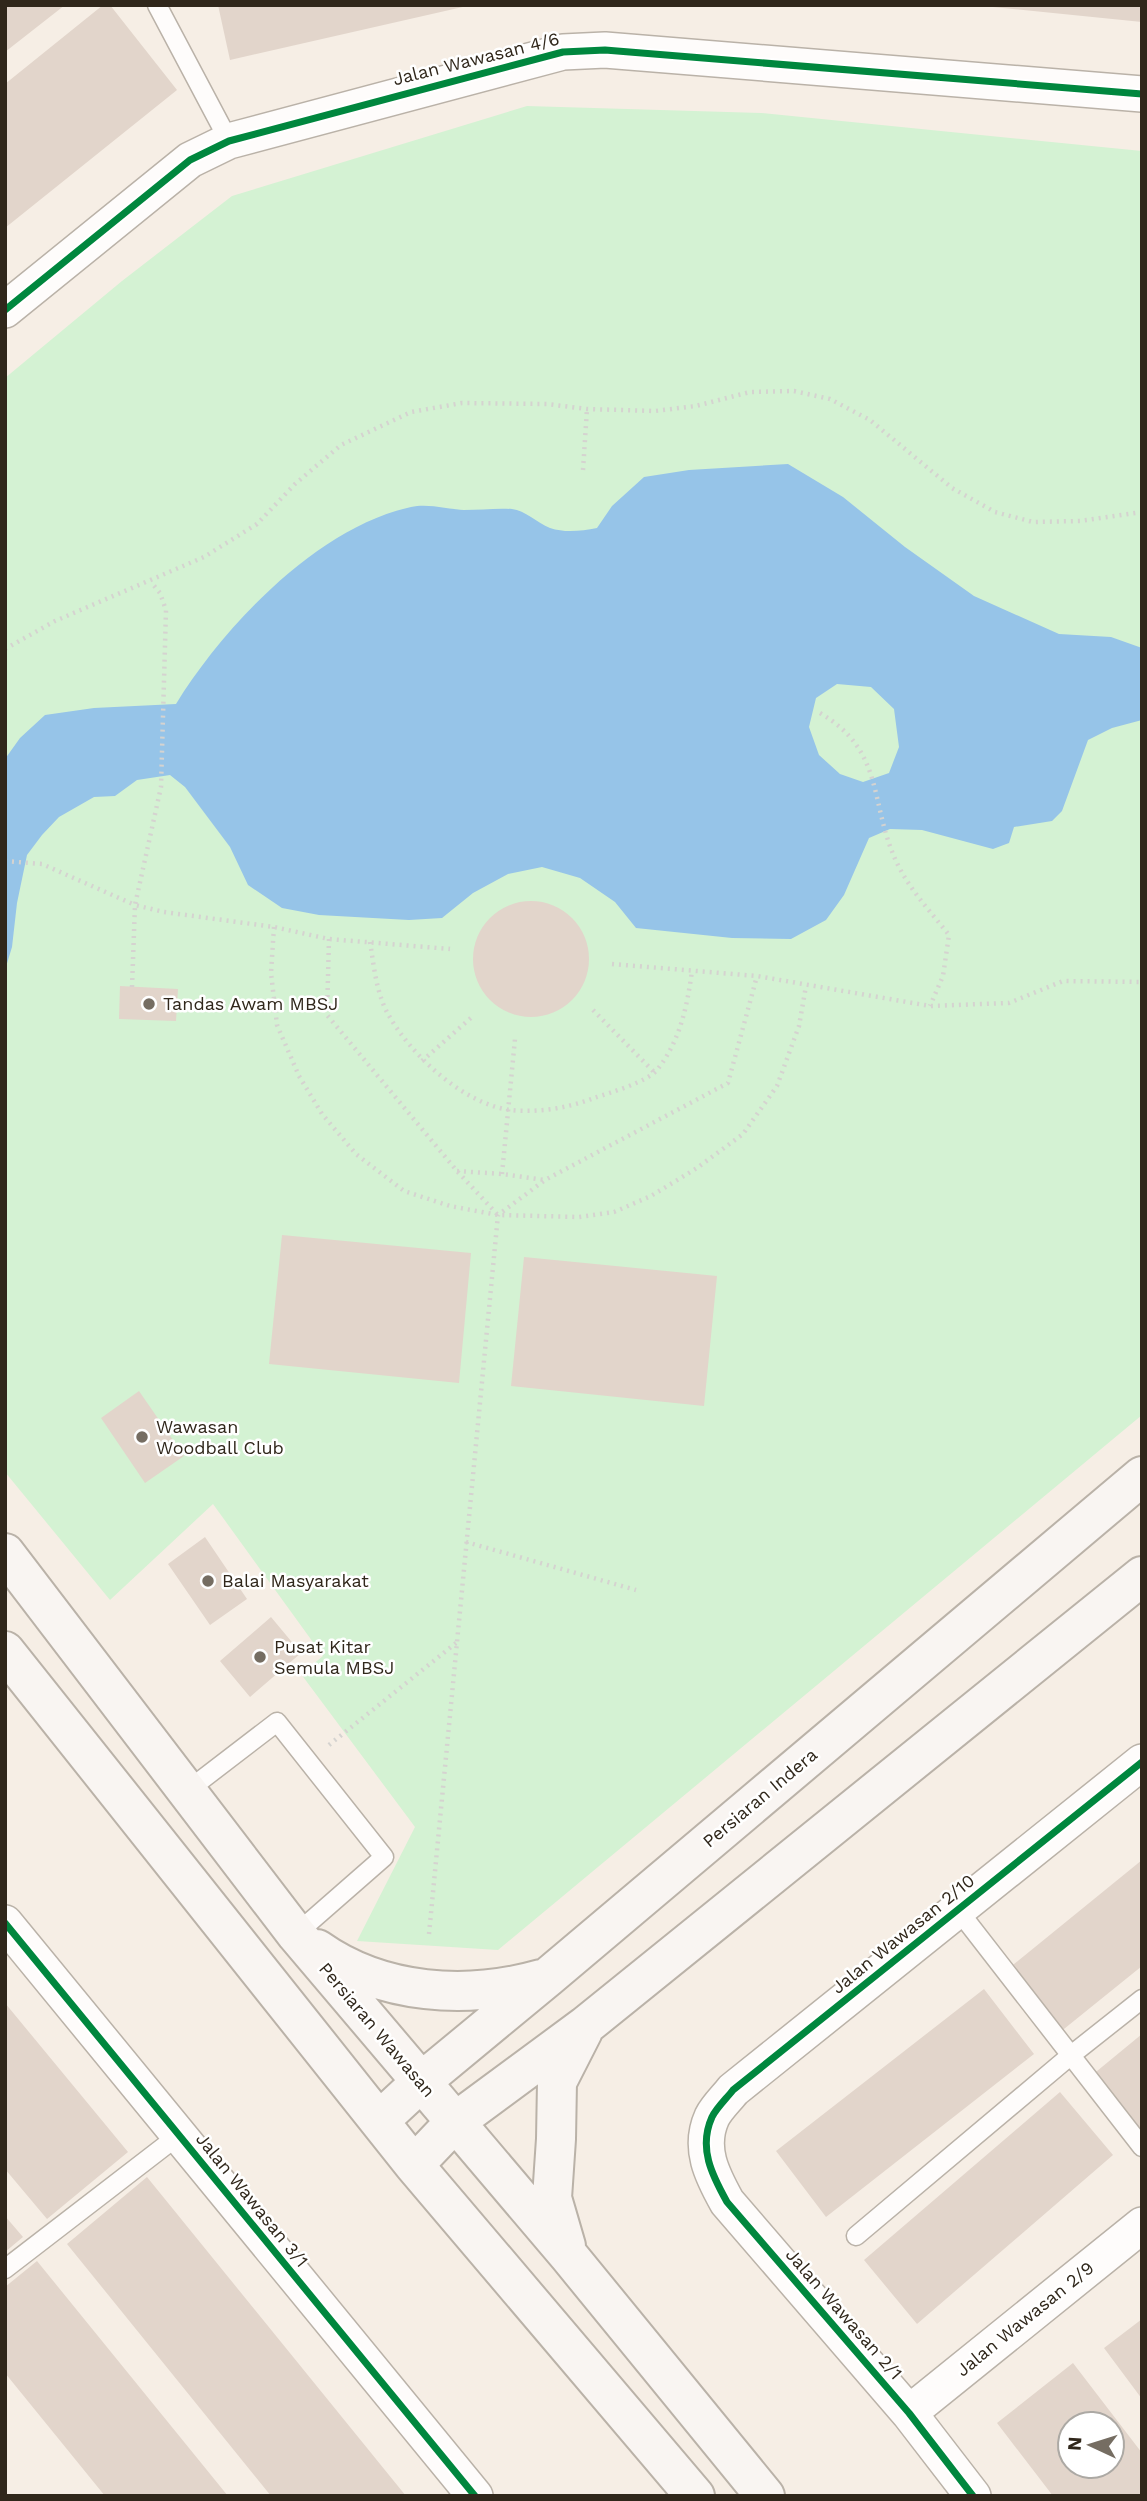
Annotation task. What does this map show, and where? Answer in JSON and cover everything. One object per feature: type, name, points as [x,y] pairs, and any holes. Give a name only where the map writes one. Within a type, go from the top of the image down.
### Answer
[{"type":"main road","name":"Persiaran Indera","points":[[379,2121],[421,2081],[1142,1476]]},
{"type":"main road","name":"Persiaran Wawasan","points":[[5,1553],[296,1934],[569,2256],[765,2496]]},
{"type":"main road","points":[[414,2165],[455,2122],[585,2026],[1142,1576]]},
{"type":"main road","points":[[5,1650],[414,2165],[695,2496]]},
{"type":"main road","points":[[296,1934],[324,1954],[356,1970],[388,1982],[422,1989],[458,1992],[488,1990],[548,1977]]},
{"type":"main road","points":[[569,2256],[552,2198],[557,2082],[585,2026]]},
{"type":"street","name":"Jalan Wawasan 4/6","points":[[5,310],[190,160],[229,141],[563,52],[605,50],[1142,94]]},
{"type":"street","name":"Jalan Wawasan 2/10","points":[[706,2145],[712,2116],[733,2090],[1142,1762]]},
{"type":"street","name":"Jalan Wawasan 3/1","points":[[5,1923],[475,2496]]},
{"type":"street","name":"Jalan Wawasan 2/1","points":[[706,2145],[710,2172],[727,2202],[909,2413],[973,2496]]},
{"type":"street","name":"Jalan Wawasan 2/9","points":[[909,2413],[1142,2225]]},
{"type":"lane","points":[[157,5],[229,141]]},
{"type":"lane","points":[[187,1791],[277,1722],[384,1857],[296,1934]]},
{"type":"lane","points":[[958,1910],[1142,2147]]},
{"type":"lane","points":[[856,2236],[1142,1999]]},
{"type":"lane","points":[[5,2269],[179,2135]]},
{"type":"path","points":[[5,649],[55,621],[204,558],[257,524],[295,484],[341,445],[411,412],[462,403],[547,404],[587,409],[655,411],[696,406],[750,392],[794,391],[830,399],[870,420],[952,488],[995,512],[1033,522],[1080,521],[1142,512]]},
{"type":"path","points":[[583,470],[587,409]]},
{"type":"path","points":[[131,987],[135,905],[161,787],[166,610],[160,593],[151,582]]},
{"type":"path","points":[[820,713],[841,726],[862,750],[871,772],[896,861],[911,887],[949,935],[943,975],[930,1006]]},
{"type":"path","points":[[5,861],[42,864],[135,905],[164,912],[274,927],[329,939],[450,949]]},
{"type":"path","points":[[274,927],[271,973],[277,1025],[299,1076],[322,1114],[356,1154],[404,1191],[450,1206],[498,1215],[579,1217],[614,1212],[651,1196],[743,1135],[777,1086],[799,1026],[806,986]]},
{"type":"path","points":[[329,939],[327,1015],[457,1171],[498,1215]]},
{"type":"path","points":[[370,942],[376,980],[387,1013],[422,1061],[472,1096],[508,1110],[540,1110],[579,1104],[655,1073],[674,1043],[688,1007],[692,971]]},
{"type":"path","points":[[612,964],[757,976],[930,1006],[1010,1003],[1063,981],[1142,982]]},
{"type":"path","points":[[429,1934],[498,1215],[545,1180],[727,1083],[757,976]]},
{"type":"path","points":[[593,1010],[655,1073]]},
{"type":"path","points":[[422,1061],[473,1016]]},
{"type":"path","points":[[502,1174],[515,1039]]},
{"type":"path","points":[[457,1171],[545,1180]]},
{"type":"path","points":[[466,1542],[636,1590]]},
{"type":"path","points":[[308,1761],[457,1643]]},
{"type":"green space","points":[[527,106],[761,113],[1142,151],[1142,1415],[498,1950],[357,1941],[415,1827],[301,1674],[323,1656],[213,1504],[110,1600],[5,1472],[5,378],[122,281],[232,196]]},
{"type":"water","points":[[788,464],[843,497],[905,547],[974,596],[1059,634],[1111,637],[1142,648],[1142,720],[1112,728],[1088,740],[1062,811],[1052,821],[1014,827],[1009,843],[993,849],[922,830],[890,829],[869,838],[844,895],[826,920],[791,939],[732,938],[636,928],[615,902],[580,878],[542,867],[508,874],[473,893],[442,918],[409,920],[319,915],[282,908],[248,885],[230,847],[185,787],[170,775],[137,780],[115,796],[94,797],[59,817],[27,855],[17,903],[12,947],[5,970],[5,759],[20,738],[45,715],[94,708],[176,704],[220,643],[277,584],[308,558],[342,535],[376,518],[417,506],[464,510],[512,509],[556,530],[591,529],[597,528],[612,506],[644,477],[689,470]],"holes":[[[837,684],[871,687],[894,709],[899,747],[889,773],[863,782],[840,774],[819,755],[809,727],[816,698]]]},
{"type":"building","points":[[5,5],[65,5],[5,52]]},
{"type":"building","points":[[103,5],[110,5],[177,90],[5,228],[5,84]]},
{"type":"building","points":[[218,5],[467,5],[467,6],[230,60]]},
{"type":"building","points":[[1142,5],[1142,22],[993,7]]},
{"type":"building","points":[[531,901],[553,905],[572,918],[585,937],[589,959],[585,981],[572,1000],[553,1013],[531,1017],[509,1013],[490,1000],[477,981],[473,959],[477,937],[490,918],[509,905]]},
{"type":"building","name":"Tandas Awam MBSJ","points":[[120,986],[178,989],[176,1021],[119,1019]]},
{"type":"building","points":[[282,1235],[471,1253],[459,1383],[269,1364]]},
{"type":"building","points":[[524,1257],[717,1276],[704,1406],[511,1386]]},
{"type":"building","name":"Wawasan Woodball Club","points":[[139,1391],[184,1456],[145,1483],[101,1418]]},
{"type":"building","name":"Balai Masyarakat","points":[[205,1537],[247,1599],[210,1625],[168,1564]]},
{"type":"building","name":"Pusat Kitar Semula MBSJ","points":[[271,1617],[301,1653],[250,1697],[220,1661]]},
{"type":"building","points":[[1142,1860],[1142,1966],[1059,2033],[1008,1969]]},
{"type":"building","points":[[984,1989],[1034,2054],[826,2217],[776,2151]]},
{"type":"building","points":[[5,2003],[128,2152],[47,2219],[5,2169]]},
{"type":"building","points":[[1142,2034],[1142,2138],[1091,2076]]},
{"type":"building","points":[[1060,2092],[1113,2155],[917,2324],[864,2260]]},
{"type":"building","points":[[147,2177],[406,2496],[271,2496],[67,2244]]},
{"type":"building","points":[[5,2216],[23,2237],[5,2252]]},
{"type":"building","points":[[37,2261],[228,2496],[105,2496],[5,2373],[5,2287]]},
{"type":"building","points":[[1142,2319],[1142,2399],[1104,2348]]},
{"type":"building","points":[[1073,2363],[1109,2410],[1056,2410],[1056,2480],[1126,2480],[1126,2432],[1142,2453],[1142,2496],[1053,2496],[997,2423]]},
{"type":"cycle path","points":[[5,310],[190,160],[229,141],[563,52],[605,50],[1142,94]]},
{"type":"cycle path","points":[[973,2496],[909,2413],[727,2202],[709,2161],[706,2140],[708,2128],[714,2113],[733,2090],[1142,1762]]},
{"type":"cycle path","points":[[5,1923],[475,2496]]},
{"type":"place","name":"Tandas Awam MBSJ","points":[[149,1004]]},
{"type":"place","name":"Wawasan Woodball Club","points":[[142,1437]]},
{"type":"place","name":"Balai Masyarakat","points":[[208,1581]]},
{"type":"place","name":"Pusat Kitar Semula MBSJ","points":[[260,1657]]}]
